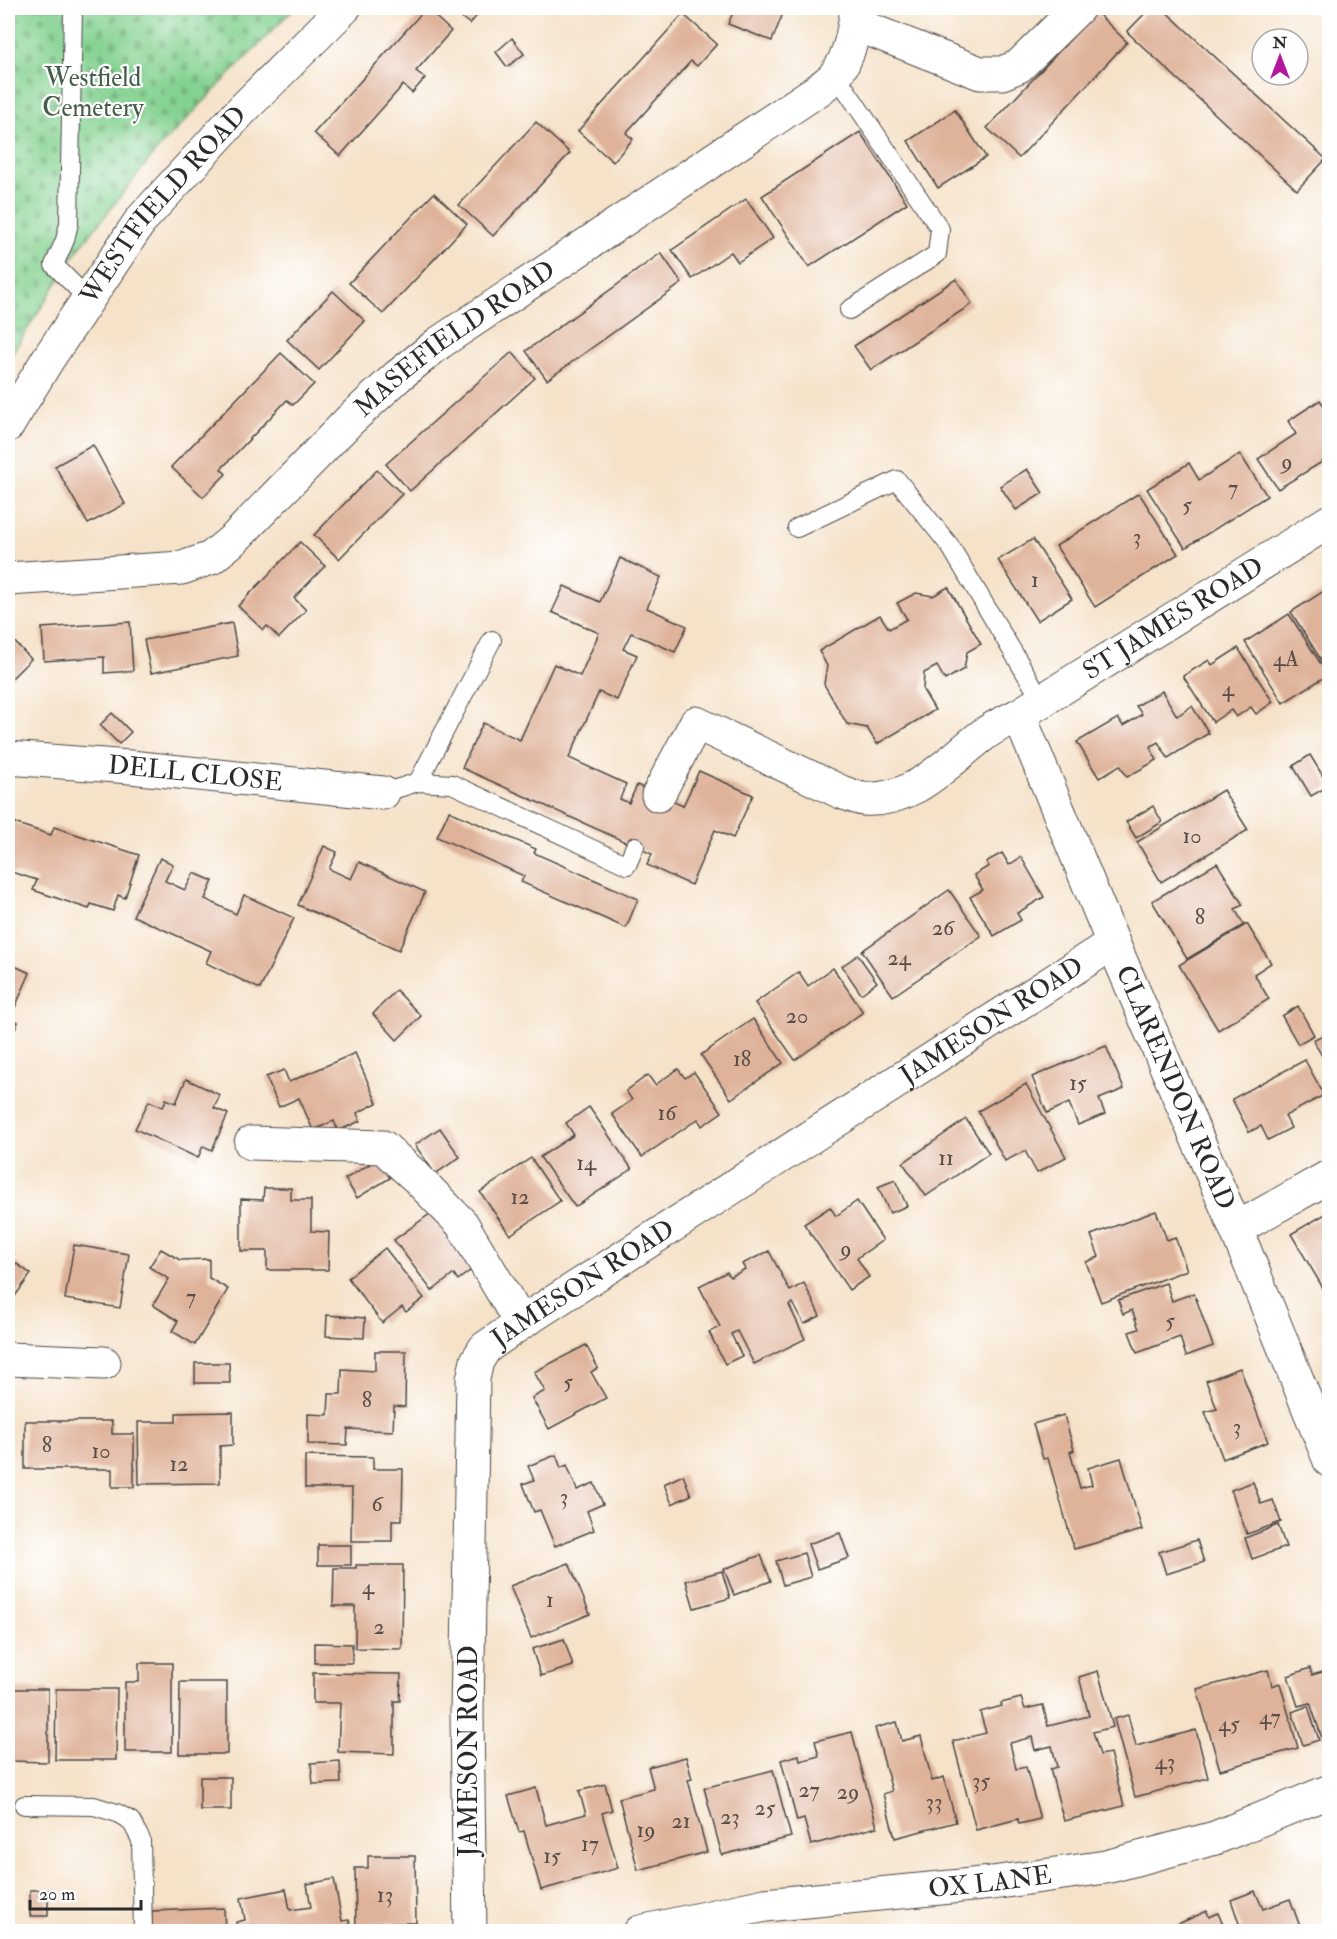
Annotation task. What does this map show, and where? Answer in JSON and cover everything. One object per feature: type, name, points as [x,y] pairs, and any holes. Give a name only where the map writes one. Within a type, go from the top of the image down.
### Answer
[{"type":"street","name":"WESTFIELD ROAD","points":[[8,424],[26,393],[141,220],[241,111],[344,8]]},
{"type":"street","points":[[856,16],[980,73],[988,74],[1002,73],[1019,66],[1078,8]]},
{"type":"street","name":"MASEFIELD ROAD","points":[[8,579],[182,568],[211,558],[234,539],[350,420],[398,376],[439,343],[821,88],[836,75],[846,57],[856,16]]},
{"type":"street","name":"ST JAMES ROAD","points":[[658,795],[696,723],[841,792],[861,799],[900,795],[922,784],[985,733],[1030,708],[1329,521]]},
{"type":"street","name":"CLARENDON ROAD","points":[[1030,708],[1113,943],[1236,1229],[1329,1461]]},
{"type":"street","name":"DELL CLOSE","points":[[8,758],[130,767],[383,793]]},
{"type":"street","name":"JAMESON ROAD","points":[[470,1932],[467,1713],[473,1379],[477,1361],[485,1348],[1113,943]]},
{"type":"street","points":[[251,1143],[383,1147],[462,1224],[521,1323]]},
{"type":"street","points":[[1236,1229],[1329,1176]]},
{"type":"street","points":[[8,1359],[104,1363]]},
{"type":"street","name":"OX LANE","points":[[639,1932],[765,1905],[992,1883],[1106,1867],[1215,1838],[1329,1791]]},
{"type":"lane","points":[[73,8],[69,223],[65,240],[54,265],[88,298]]},
{"type":"lane","points":[[836,75],[940,229],[937,254],[849,310]]},
{"type":"lane","points":[[797,528],[897,480],[950,546],[1030,708]]},
{"type":"lane","points":[[418,782],[492,640]]},
{"type":"lane","points":[[383,793],[418,782],[452,784],[627,865],[635,846]]},
{"type":"lane","points":[[24,1805],[94,1806],[117,1813],[131,1821],[141,1840],[143,1932]]},
{"type":"green space","name":"Westfield Cemetery","points":[[8,8],[294,8],[157,150],[77,251],[8,360]]},
{"type":"building","points":[[426,8],[451,31],[416,71],[425,78],[412,93],[403,85],[340,156],[314,133]]},
{"type":"building","points":[[449,8],[483,8],[470,24]]},
{"type":"building","points":[[735,8],[785,8],[772,41],[728,24]]},
{"type":"building","points":[[922,8],[956,8],[955,13]]},
{"type":"building","points":[[1150,8],[1162,8],[1326,159],[1297,190],[1127,32]]},
{"type":"building","points":[[1096,12],[1127,42],[1019,158],[987,128]]},
{"type":"building","points":[[683,14],[717,44],[697,66],[691,61],[626,133],[633,139],[613,162],[578,131]]},
{"type":"building","points":[[512,38],[524,54],[507,67],[496,52]]},
{"type":"building","points":[[955,110],[986,157],[938,188],[908,141]]},
{"type":"building","points":[[536,122],[570,153],[493,236],[459,205]]},
{"type":"building","points":[[860,132],[907,203],[809,267],[762,196]]},
{"type":"building","points":[[434,193],[467,224],[383,314],[349,283]]},
{"type":"building","points":[[746,199],[773,238],[738,262],[731,252],[692,279],[672,250]]},
{"type":"building","points":[[661,253],[682,283],[547,380],[526,351]]},
{"type":"building","points":[[956,279],[972,304],[871,370],[854,346]]},
{"type":"building","points":[[333,291],[365,321],[319,370],[287,340]]},
{"type":"building","points":[[512,352],[535,378],[410,491],[386,464]]},
{"type":"building","points":[[281,353],[314,384],[293,405],[287,400],[221,469],[226,474],[203,497],[171,467]]},
{"type":"building","points":[[1320,400],[1330,414],[1330,457],[1278,489],[1258,459],[1296,434],[1288,421]]},
{"type":"building","points":[[93,445],[125,504],[88,524],[55,466]]},
{"type":"building","points":[[1240,454],[1267,496],[1185,548],[1147,489],[1189,463],[1199,480]]},
{"type":"building","points":[[1027,469],[1043,493],[1016,510],[1000,486]]},
{"type":"building","points":[[377,470],[402,494],[339,559],[314,535]]},
{"type":"building","points":[[1139,493],[1178,554],[1095,607],[1056,546]]},
{"type":"building","points":[[1033,539],[1072,599],[1037,621],[998,560]]},
{"type":"building","points":[[300,542],[325,566],[294,598],[306,610],[279,638],[267,626],[263,630],[238,606]]},
{"type":"building","points":[[620,558],[661,577],[647,608],[687,626],[675,652],[631,633],[623,649],[637,655],[617,700],[599,692],[569,758],[626,784],[620,799],[629,803],[637,785],[683,806],[699,771],[753,795],[733,838],[715,830],[691,885],[647,865],[652,854],[462,768],[483,723],[520,740],[554,664],[580,676],[599,633],[552,612],[564,586],[600,602]]},
{"type":"building","points":[[948,587],[981,644],[967,652],[964,669],[945,680],[937,666],[924,673],[923,690],[935,710],[877,744],[867,728],[847,724],[824,684],[827,666],[819,651],[880,615],[889,629],[907,619],[897,603],[916,593],[933,596]]},
{"type":"building","points":[[1330,587],[1330,666],[1326,668],[1291,612]]},
{"type":"building","points":[[1289,614],[1328,675],[1283,703],[1245,642]]},
{"type":"building","points":[[130,622],[133,671],[104,673],[104,657],[44,661],[42,628]]},
{"type":"building","points":[[232,623],[238,656],[151,673],[144,640]]},
{"type":"building","points":[[8,635],[31,659],[8,682]]},
{"type":"building","points":[[1238,648],[1273,702],[1256,714],[1251,707],[1236,717],[1231,710],[1213,722],[1183,676],[1209,660],[1212,665]]},
{"type":"building","points":[[1162,691],[1177,716],[1192,706],[1209,733],[1168,758],[1158,742],[1150,747],[1157,760],[1127,777],[1120,765],[1099,778],[1077,742],[1118,718],[1123,726],[1133,720],[1142,714],[1136,706]]},
{"type":"building","points":[[112,713],[131,732],[119,744],[100,725]]},
{"type":"building","points":[[1310,755],[1329,786],[1311,796],[1293,766]]},
{"type":"building","points":[[1223,790],[1248,830],[1161,882],[1137,842]]},
{"type":"building","points":[[1153,806],[1162,822],[1136,838],[1126,822]]},
{"type":"building","points":[[449,811],[536,849],[534,853],[638,899],[626,928],[521,882],[524,876],[437,837]]},
{"type":"building","points":[[8,821],[51,835],[54,827],[139,855],[125,898],[118,895],[113,911],[91,904],[89,909],[33,890],[37,880],[8,871]]},
{"type":"building","points":[[324,846],[337,852],[329,869],[351,879],[359,862],[425,892],[399,950],[298,905]]},
{"type":"building","points":[[1002,853],[1009,865],[1021,857],[1044,897],[1017,913],[1021,920],[994,936],[970,897],[983,890],[974,875],[989,866],[986,862]]},
{"type":"building","points":[[160,858],[173,864],[165,881],[185,890],[194,873],[213,881],[205,899],[236,914],[244,895],[294,918],[260,989],[206,963],[211,951],[133,916]]},
{"type":"building","points":[[1217,863],[1243,905],[1235,909],[1244,925],[1187,959],[1152,901]]},
{"type":"building","points":[[949,890],[981,936],[893,996],[862,951]]},
{"type":"building","points":[[1247,924],[1271,963],[1254,974],[1269,999],[1218,1030],[1179,965]]},
{"type":"building","points":[[858,955],[877,982],[861,994],[842,966]]},
{"type":"building","points":[[8,963],[30,973],[10,1019],[18,1022],[8,1047]]},
{"type":"building","points":[[833,968],[863,1012],[795,1060],[755,1003],[799,972],[808,986]]},
{"type":"building","points":[[396,990],[421,1016],[397,1040],[373,1014]]},
{"type":"building","points":[[1298,1006],[1314,1035],[1298,1044],[1282,1016]]},
{"type":"building","points":[[753,1019],[783,1063],[731,1099],[701,1055]]},
{"type":"building","points":[[1330,1031],[1330,1070],[1313,1040]]},
{"type":"building","points":[[1106,1046],[1124,1089],[1099,1099],[1105,1114],[1078,1125],[1069,1103],[1047,1113],[1032,1077]]},
{"type":"building","points":[[355,1053],[377,1103],[357,1113],[360,1121],[338,1131],[334,1121],[313,1130],[299,1098],[279,1107],[266,1077],[284,1070],[289,1082]]},
{"type":"building","points":[[1305,1060],[1324,1095],[1285,1116],[1291,1128],[1268,1140],[1261,1126],[1249,1132],[1232,1099]]},
{"type":"building","points":[[678,1069],[685,1078],[694,1072],[722,1112],[702,1126],[698,1119],[642,1157],[612,1114],[632,1100],[626,1091],[648,1075],[655,1085]]},
{"type":"building","points":[[186,1079],[220,1095],[214,1108],[228,1114],[212,1150],[203,1146],[198,1158],[135,1129],[149,1101],[163,1107],[166,1099],[176,1103]]},
{"type":"building","points":[[1026,1084],[1066,1157],[1037,1173],[1025,1151],[1005,1161],[978,1111]]},
{"type":"building","points":[[589,1107],[632,1169],[575,1207],[540,1157],[574,1135],[566,1123]]},
{"type":"building","points":[[966,1119],[989,1153],[926,1196],[903,1163]]},
{"type":"building","points":[[440,1128],[460,1157],[435,1174],[415,1145]]},
{"type":"building","points":[[531,1158],[560,1201],[510,1235],[480,1192]]},
{"type":"building","points":[[378,1159],[390,1178],[357,1198],[345,1179]]},
{"type":"building","points":[[895,1180],[907,1206],[890,1213],[878,1187]]},
{"type":"building","points":[[264,1188],[291,1188],[291,1200],[311,1200],[311,1231],[329,1232],[328,1270],[267,1270],[267,1251],[241,1251],[241,1199],[263,1200]]},
{"type":"building","points":[[857,1201],[883,1240],[857,1258],[869,1277],[849,1290],[804,1224],[830,1207],[836,1216]]},
{"type":"building","points":[[438,1208],[479,1264],[458,1280],[454,1274],[432,1291],[394,1240]]},
{"type":"building","points":[[1156,1211],[1167,1240],[1175,1237],[1187,1270],[1101,1302],[1086,1262],[1099,1257],[1091,1235]]},
{"type":"building","points":[[1327,1213],[1330,1218],[1330,1291],[1326,1293],[1291,1234]]},
{"type":"building","points":[[74,1245],[129,1254],[120,1308],[65,1299]]},
{"type":"building","points":[[385,1248],[424,1298],[406,1312],[402,1307],[382,1323],[348,1278]]},
{"type":"building","points":[[161,1249],[180,1260],[209,1259],[209,1278],[228,1289],[195,1345],[172,1331],[178,1321],[153,1305],[169,1279],[149,1267]]},
{"type":"building","points":[[8,1250],[14,1254],[10,1259],[31,1274],[8,1306]]},
{"type":"building","points":[[769,1251],[790,1291],[804,1283],[820,1316],[804,1324],[793,1303],[789,1305],[805,1339],[754,1364],[737,1331],[731,1334],[742,1356],[725,1364],[709,1332],[720,1327],[699,1286],[727,1272],[730,1277],[745,1269],[742,1264]]},
{"type":"building","points":[[1166,1283],[1172,1301],[1194,1293],[1213,1346],[1186,1356],[1180,1337],[1137,1353],[1129,1332],[1139,1329],[1132,1310],[1123,1314],[1118,1300]]},
{"type":"building","points":[[327,1315],[365,1318],[364,1338],[326,1336]]},
{"type":"building","points":[[586,1345],[598,1368],[591,1372],[606,1398],[549,1429],[532,1398],[545,1391],[534,1372]]},
{"type":"building","points":[[375,1351],[406,1351],[405,1407],[394,1406],[393,1431],[348,1429],[347,1445],[308,1444],[308,1414],[328,1415],[329,1394],[341,1394],[342,1369],[375,1371]]},
{"type":"building","points":[[195,1363],[229,1363],[230,1383],[195,1383]]},
{"type":"building","points":[[1240,1368],[1268,1442],[1223,1459],[1205,1412],[1217,1409],[1206,1381]]},
{"type":"building","points":[[233,1412],[233,1445],[220,1446],[220,1483],[139,1484],[138,1422],[176,1422],[176,1413]]},
{"type":"building","points":[[1064,1415],[1074,1450],[1070,1452],[1080,1488],[1092,1485],[1088,1468],[1121,1458],[1142,1530],[1074,1549],[1048,1458],[1043,1459],[1033,1424]]},
{"type":"building","points":[[25,1421],[112,1421],[112,1434],[134,1434],[134,1487],[112,1487],[112,1469],[25,1469]]},
{"type":"building","points":[[556,1455],[561,1468],[567,1465],[577,1490],[594,1483],[603,1504],[587,1511],[594,1530],[555,1546],[540,1510],[534,1512],[523,1484],[534,1480],[528,1466]]},
{"type":"building","points":[[305,1456],[373,1457],[373,1469],[403,1469],[402,1520],[392,1520],[392,1541],[351,1541],[352,1488],[305,1488]]},
{"type":"building","points":[[683,1475],[691,1495],[672,1504],[664,1484]]},
{"type":"building","points":[[1253,1482],[1261,1504],[1273,1500],[1281,1522],[1247,1534],[1231,1490]]},
{"type":"building","points":[[1278,1525],[1286,1547],[1252,1559],[1245,1538]]},
{"type":"building","points":[[840,1533],[849,1558],[817,1569],[808,1544]]},
{"type":"building","points":[[1197,1540],[1204,1562],[1166,1574],[1159,1552]]},
{"type":"building","points":[[318,1545],[351,1545],[351,1565],[318,1565]]},
{"type":"building","points":[[804,1553],[811,1577],[783,1585],[776,1561]]},
{"type":"building","points":[[761,1555],[771,1581],[734,1595],[724,1569]]},
{"type":"building","points":[[569,1563],[590,1614],[531,1638],[510,1586]]},
{"type":"building","points":[[356,1565],[403,1565],[402,1649],[355,1648],[355,1606],[333,1606],[334,1568],[356,1568]]},
{"type":"building","points":[[722,1571],[730,1598],[694,1608],[686,1581]]},
{"type":"building","points":[[564,1639],[573,1666],[541,1676],[532,1649]]},
{"type":"building","points":[[315,1643],[352,1644],[352,1663],[315,1663]]},
{"type":"building","points":[[139,1663],[172,1663],[172,1752],[125,1752],[125,1682],[139,1682]]},
{"type":"building","points":[[1310,1668],[1312,1675],[1330,1670],[1330,1736],[1322,1738],[1310,1703],[1298,1706],[1288,1676]]},
{"type":"building","points":[[1268,1670],[1272,1686],[1280,1683],[1298,1748],[1220,1770],[1197,1689]]},
{"type":"building","points":[[1098,1671],[1113,1727],[1093,1732],[1100,1755],[1110,1753],[1124,1806],[1064,1821],[1050,1769],[1057,1767],[1052,1746],[1035,1750],[1032,1737],[1010,1743],[1016,1769],[1026,1767],[1040,1819],[1019,1824],[1018,1819],[976,1830],[953,1741],[986,1733],[980,1712],[1021,1698],[1025,1709],[1043,1705],[1048,1726],[1089,1716],[1079,1677]]},
{"type":"building","points":[[313,1673],[401,1674],[400,1701],[394,1701],[394,1754],[338,1752],[340,1703],[313,1703]]},
{"type":"building","points":[[180,1682],[227,1682],[227,1754],[179,1754]]},
{"type":"building","points":[[8,1689],[48,1689],[48,1762],[8,1761]]},
{"type":"building","points":[[56,1689],[117,1689],[116,1760],[55,1760]]},
{"type":"building","points":[[1308,1706],[1319,1740],[1303,1745],[1292,1712]]},
{"type":"building","points":[[1128,1715],[1136,1746],[1196,1730],[1208,1778],[1135,1797],[1114,1719]]},
{"type":"building","points":[[897,1722],[902,1741],[921,1736],[932,1781],[944,1777],[956,1822],[895,1838],[883,1794],[892,1791],[875,1728]]},
{"type":"building","points":[[852,1732],[877,1827],[811,1845],[804,1819],[797,1821],[781,1760],[799,1755],[800,1761],[819,1756],[815,1741]]},
{"type":"building","points":[[686,1757],[692,1779],[688,1780],[707,1852],[638,1870],[619,1798],[654,1789],[648,1767]]},
{"type":"building","points":[[340,1761],[341,1783],[313,1784],[311,1763]]},
{"type":"building","points":[[773,1770],[791,1837],[722,1855],[704,1788]]},
{"type":"building","points":[[200,1777],[231,1777],[231,1810],[200,1810]]},
{"type":"building","points":[[605,1784],[612,1810],[602,1813],[618,1868],[541,1890],[524,1831],[519,1832],[508,1796],[536,1788],[546,1825],[586,1814],[579,1791]]},
{"type":"building","points":[[368,1856],[415,1856],[416,1923],[372,1923],[372,1932],[356,1932],[355,1868],[368,1868]]},
{"type":"building","points":[[334,1879],[342,1921],[349,1920],[352,1932],[238,1932],[236,1922],[245,1920],[241,1898],[286,1889],[290,1910],[311,1907],[307,1884]]},
{"type":"building","points":[[30,1890],[48,1890],[48,1916],[30,1916]]},
{"type":"building","points":[[1255,1891],[1263,1909],[1290,1899],[1302,1932],[1242,1932],[1231,1900]]},
{"type":"building","points":[[224,1908],[225,1932],[152,1932],[152,1911]]},
{"type":"building","points":[[1207,1911],[1209,1917],[1218,1913],[1226,1932],[1181,1932],[1178,1924]]}]
